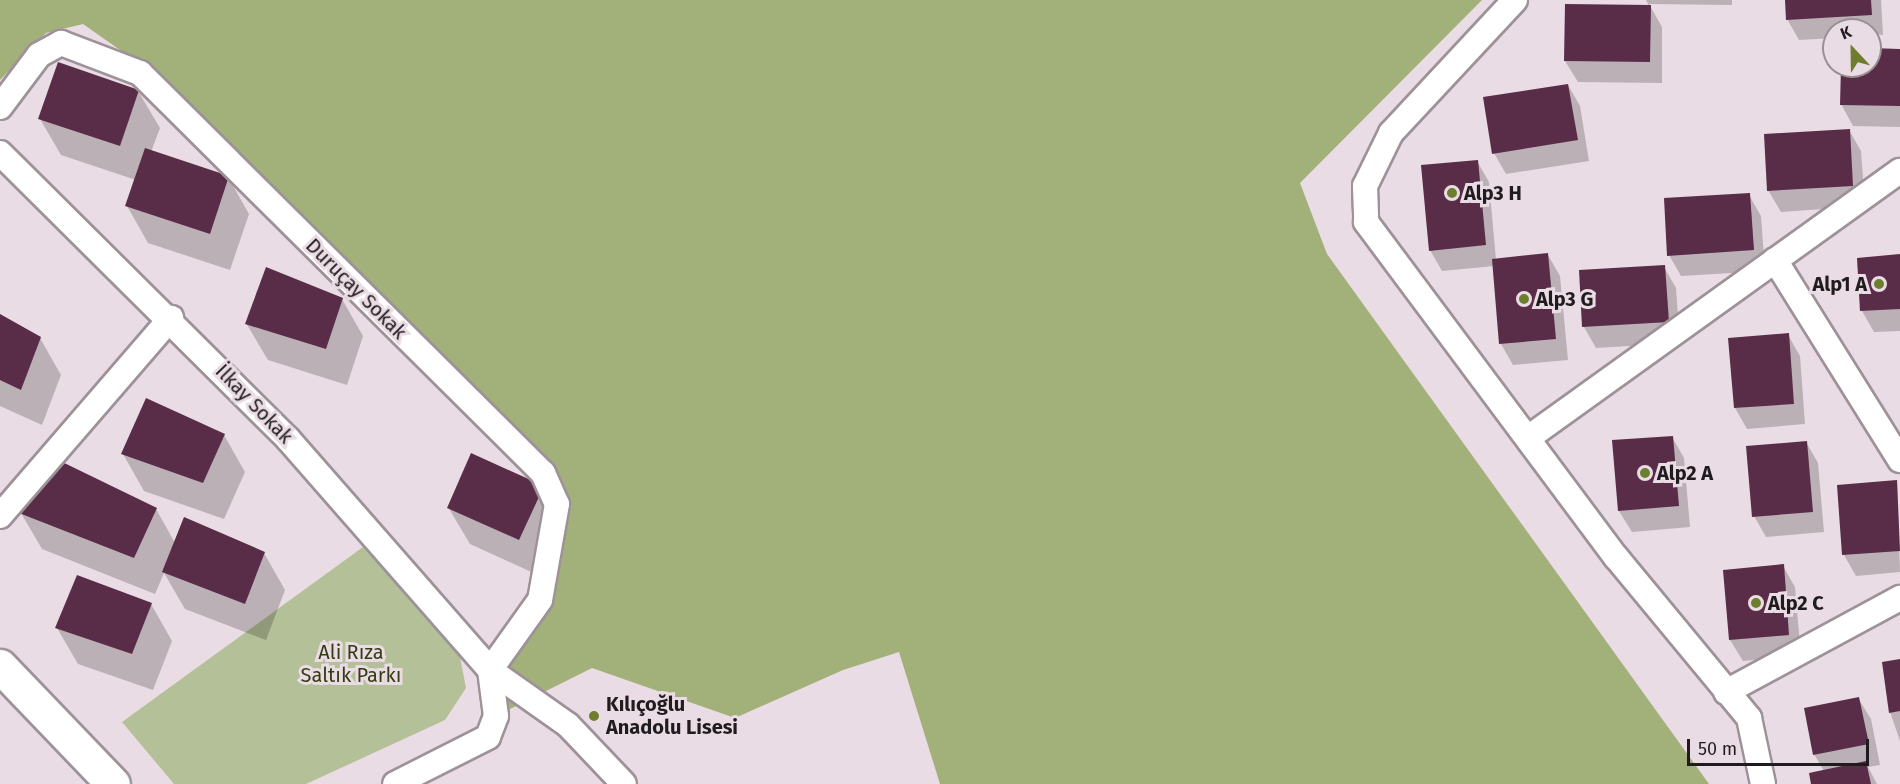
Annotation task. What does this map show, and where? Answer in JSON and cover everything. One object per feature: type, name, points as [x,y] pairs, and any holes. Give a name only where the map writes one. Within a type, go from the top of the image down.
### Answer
[{"type":"main road","points":[[0,666],[113,784]]},
{"type":"street","points":[[1515,0],[1391,133],[1365,186],[1366,222],[1616,557],[1749,718],[1763,784]]},
{"type":"street","name":"Duruçay Sokak","points":[[0,107],[39,55],[61,43],[140,73],[543,473],[557,504],[540,600],[490,670]]},
{"type":"street","name":"İlkay Sokak","points":[[0,153],[171,318],[384,544],[490,670],[568,725],[624,784]]},
{"type":"street","points":[[1528,438],[1900,171]]},
{"type":"street","points":[[1775,260],[1900,460]]},
{"type":"street","points":[[0,516],[171,318]]},
{"type":"street","points":[[1726,692],[1900,598]]},
{"type":"street","points":[[395,784],[488,736],[496,716],[490,670]]},
{"type":"green space","points":[[0,0],[1482,0],[1300,183],[1327,254],[1709,784],[940,784],[899,652],[843,670],[735,718],[592,668],[496,716],[490,670],[540,600],[557,504],[167,83],[83,24],[46,33],[0,80]]},
{"type":"green space","name":"Ali Rıza Saltık Parkı","points":[[363,547],[459,652],[466,688],[445,720],[306,784],[174,784],[122,722]]},
{"type":"building","points":[[1785,0],[1871,0],[1872,15],[1786,20]]},
{"type":"building","points":[[1565,4],[1651,5],[1650,62],[1564,61]]},
{"type":"building","points":[[1882,48],[1900,49],[1900,106],[1840,105],[1841,78],[1882,78]]},
{"type":"building","points":[[58,62],[139,90],[120,146],[38,119]]},
{"type":"building","points":[[1568,84],[1578,140],[1492,154],[1483,97]]},
{"type":"building","points":[[1850,129],[1853,186],[1767,191],[1764,134]]},
{"type":"building","points":[[145,148],[229,176],[210,234],[125,206]]},
{"type":"building","name":"Alp3 H","points":[[1478,160],[1486,245],[1429,251],[1421,165]]},
{"type":"building","points":[[1750,193],[1754,250],[1667,256],[1664,198]]},
{"type":"building","name":"Alp3 G","points":[[1548,253],[1556,339],[1499,344],[1492,259]]},
{"type":"building","name":"Alp1 A","points":[[1900,254],[1900,309],[1860,311],[1857,258]]},
{"type":"building","points":[[1665,265],[1669,322],[1582,327],[1579,270]]},
{"type":"building","points":[[266,267],[343,298],[326,349],[245,324]]},
{"type":"building","points":[[0,314],[41,337],[21,390],[0,380]]},
{"type":"building","points":[[1789,333],[1794,404],[1734,408],[1728,338]]},
{"type":"building","points":[[146,398],[225,434],[203,483],[121,454]]},
{"type":"building","name":"Alp2 A","points":[[1673,436],[1679,506],[1618,511],[1612,440]]},
{"type":"building","points":[[1807,441],[1813,512],[1752,517],[1746,446]]},
{"type":"building","points":[[471,453],[544,486],[519,540],[447,508]]},
{"type":"building","points":[[56,459],[157,508],[134,558],[19,513]]},
{"type":"building","points":[[1897,480],[1900,551],[1842,555],[1837,485]]},
{"type":"building","points":[[184,517],[265,552],[245,604],[162,572]]},
{"type":"building","name":"Alp2 C","points":[[1784,564],[1789,635],[1729,640],[1723,570]]},
{"type":"building","points":[[77,575],[152,603],[132,654],[55,628]]},
{"type":"building","points":[[1900,659],[1900,711],[1889,713],[1882,662]]},
{"type":"building","points":[[1859,697],[1869,744],[1813,755],[1804,708]]},
{"type":"building","points":[[1866,761],[1871,784],[1811,784],[1809,773]]},
{"type":"place","name":"Alp3 H","points":[[1452,193]]},
{"type":"place","name":"Alp1 A","points":[[1879,284]]},
{"type":"place","name":"Alp3 G","points":[[1524,299]]},
{"type":"place","name":"Alp2 A","points":[[1645,473]]},
{"type":"place","name":"Alp2 C","points":[[1756,603]]},
{"type":"place","name":"Kılıçoğlu Anadolu Lisesi","points":[[594,716]]}]
